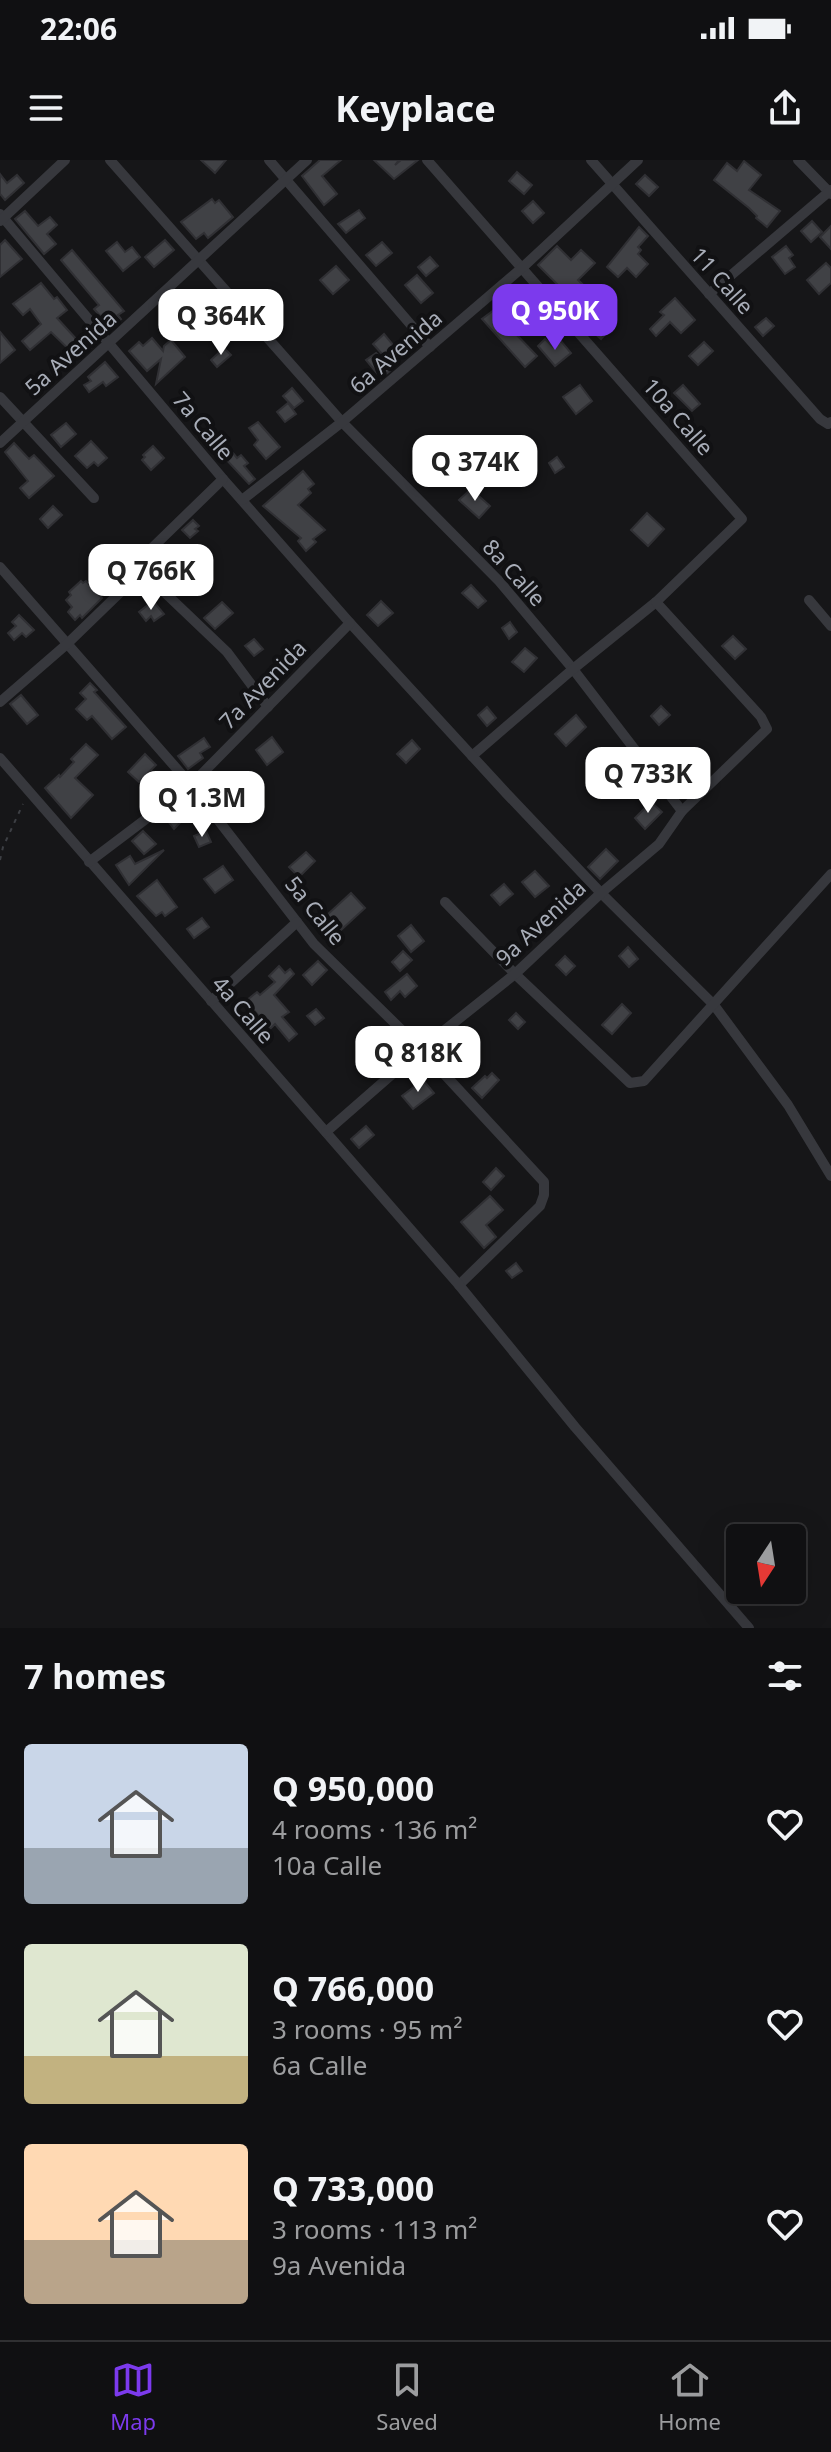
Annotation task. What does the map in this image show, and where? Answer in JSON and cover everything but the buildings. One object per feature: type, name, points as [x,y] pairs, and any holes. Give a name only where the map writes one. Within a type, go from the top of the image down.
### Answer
[{"type":"street","points":[[1,217],[65,160]]},
{"type":"street","name":"8a Calle","points":[[110,160],[342,422],[499,581],[573,669],[682,811]]},
{"type":"street","points":[[269,160],[430,347]]},
{"type":"street","name":"5a Avenida","points":[[0,443],[307,160]]},
{"type":"street","name":"10a Calle","points":[[427,160],[742,519],[656,602]]},
{"type":"street","name":"11 Calle","points":[[591,160],[820,419],[830,423]]},
{"type":"street","name":"6a Avenida","points":[[242,500],[342,422],[430,347],[523,267],[638,160]]},
{"type":"street","points":[[709,294],[830,192],[798,160]]},
{"type":"street","name":"7a Calle","points":[[1,217],[223,479],[350,623],[601,893],[714,1005],[788,1105],[831,1176]]},
{"type":"street","points":[[0,397],[94,498]]},
{"type":"street","points":[[0,702],[67,644],[134,579],[152,548],[223,479]]},
{"type":"street","name":"5a Calle","points":[[0,567],[191,785],[314,944],[421,1049],[544,1182],[540,1206],[459,1285]]},
{"type":"street","points":[[140,569],[227,652],[268,707]]},
{"type":"street","points":[[809,600],[831,626]]},
{"type":"street","points":[[472,756],[656,602]]},
{"type":"street","name":"9a Avenida","points":[[326,1132],[421,1049],[515,974],[601,893],[659,844],[682,811],[767,729],[761,717],[656,602]]},
{"type":"street","name":"7a Avenida","points":[[89,862],[191,785],[350,623]]},
{"type":"street","name":"4a Calle","points":[[0,758],[459,1285],[575,1427],[749,1628]]},
{"type":"street","points":[[445,902],[515,974],[630,1083],[644,1081],[831,874]]},
{"type":"street","points":[[211,1001],[297,922]]},
{"type":"path","points":[[0,860],[29,792]]}]
